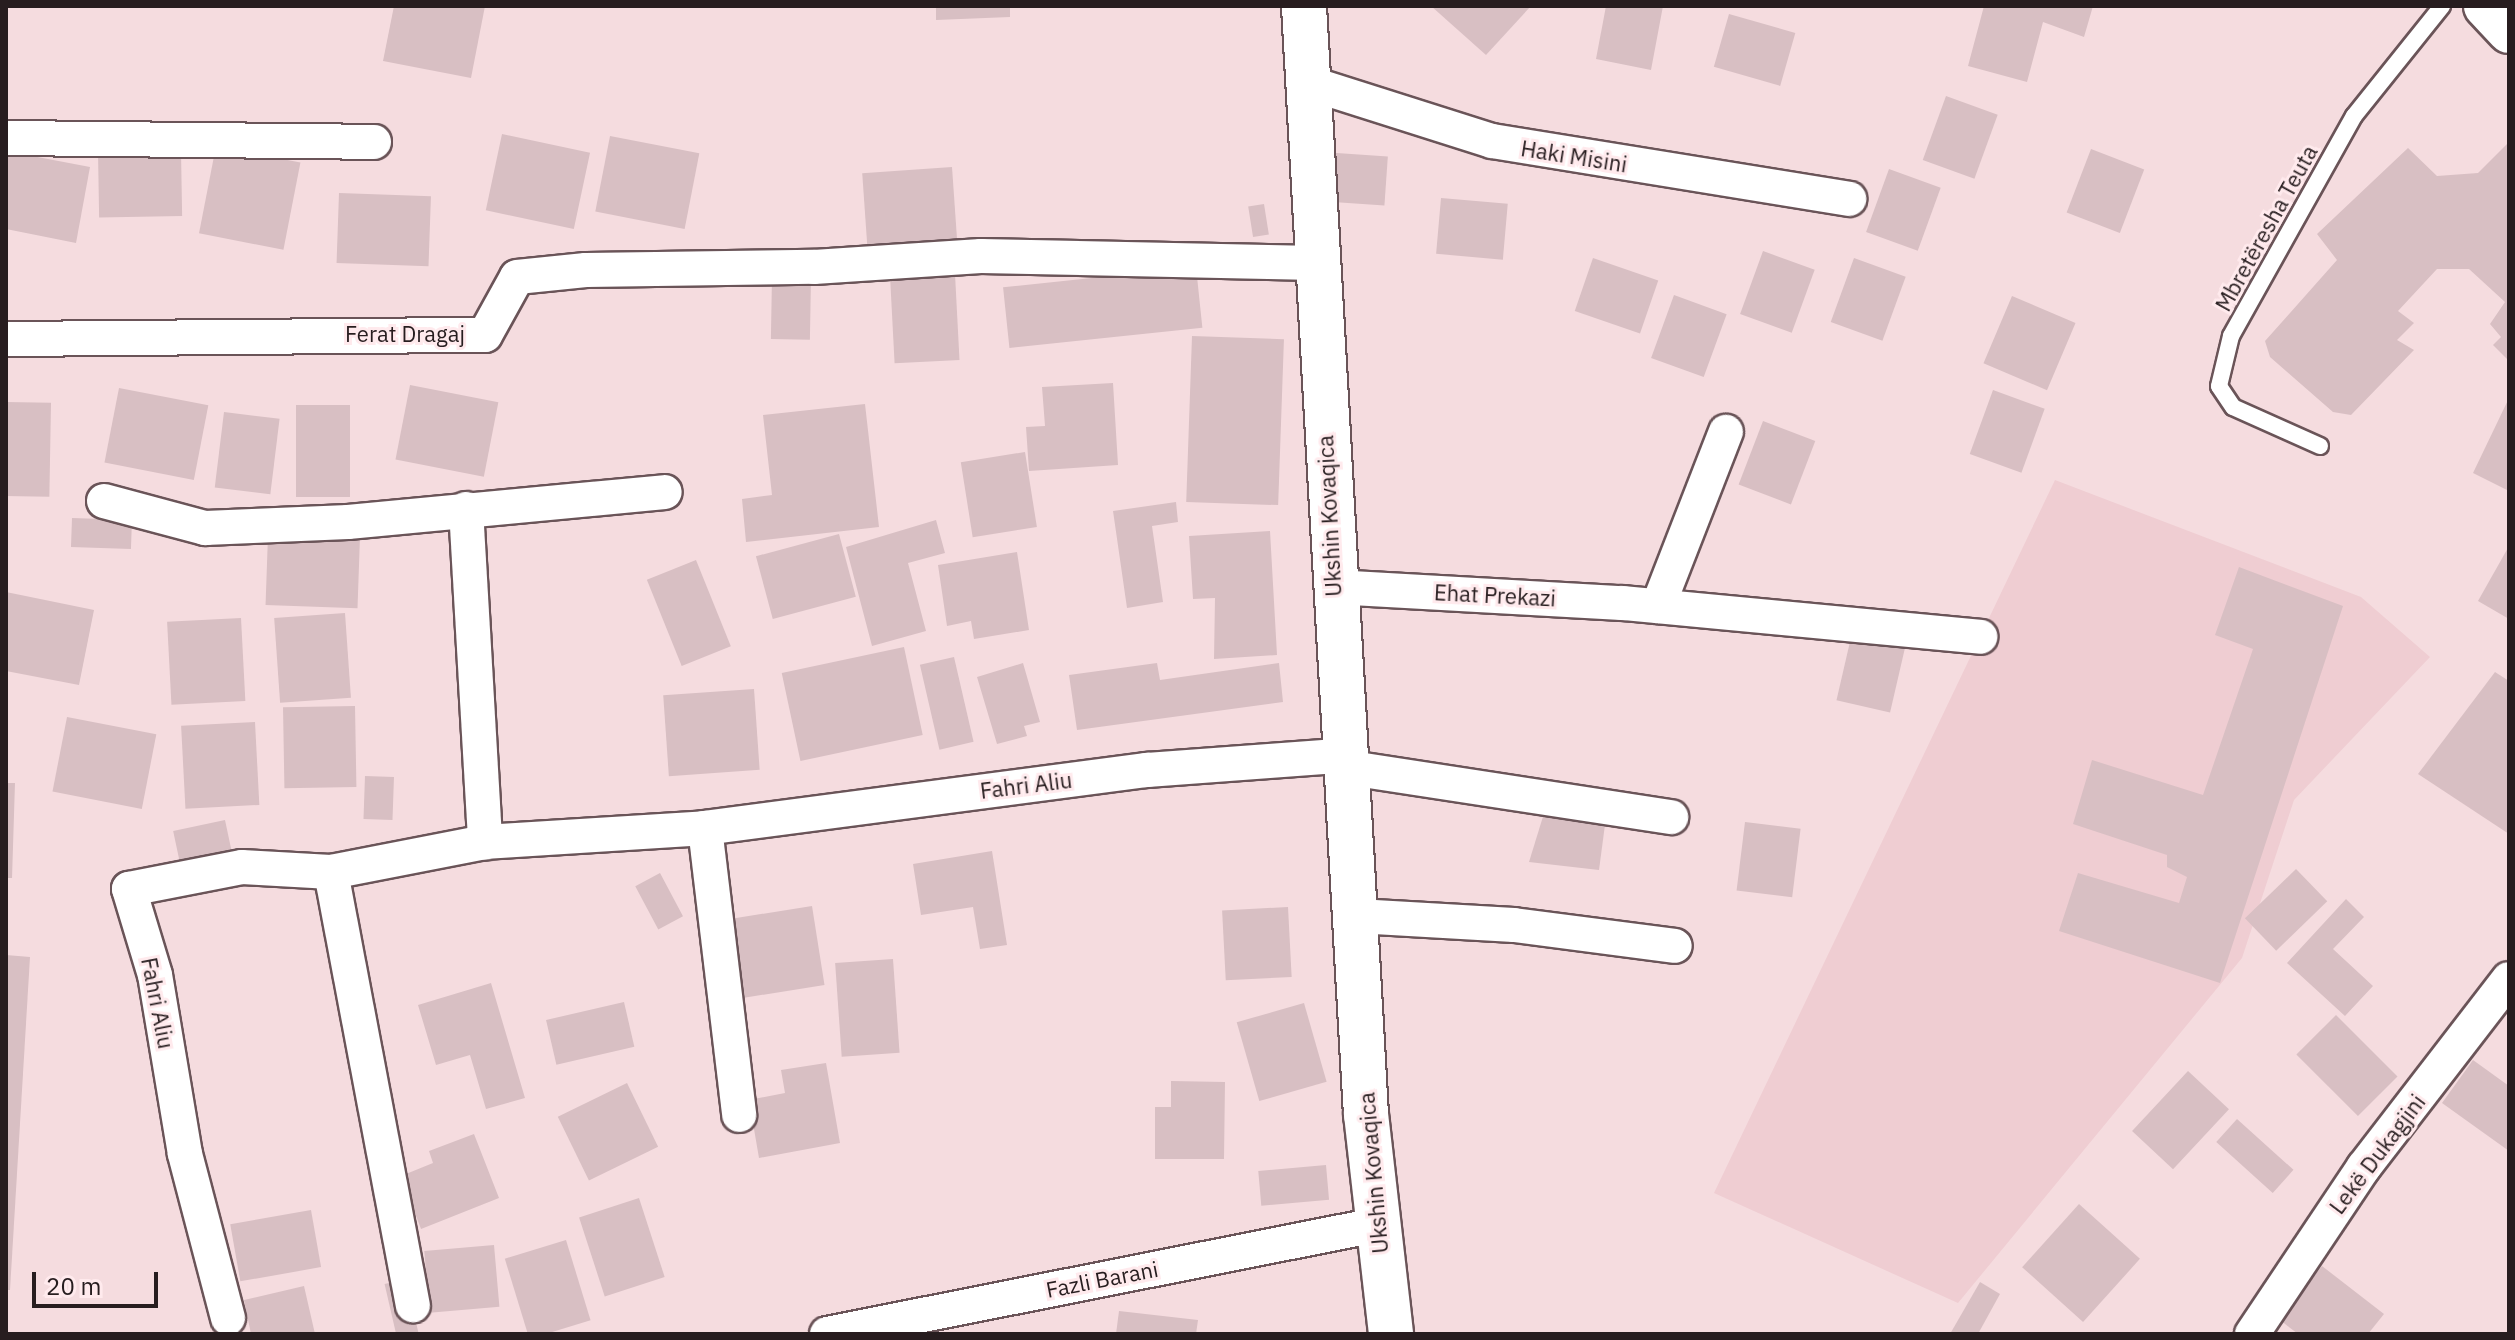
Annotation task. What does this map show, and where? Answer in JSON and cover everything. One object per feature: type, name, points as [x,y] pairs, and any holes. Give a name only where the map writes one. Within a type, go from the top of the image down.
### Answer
[{"type":"street","name":"Ukshin Kovaqica","points":[[1304,6],[1333,587],[1350,762],[1376,1225],[1391,1334]]},
{"type":"street","points":[[2486,6],[2509,31]]},
{"type":"street","name":"Haki Misini","points":[[1306,82],[1504,144],[1849,199]]},
{"type":"street","points":[[6,138],[374,142]]},
{"type":"street","name":"Ferat Dragaj","points":[[6,339],[485,335],[498,320],[508,286],[521,275],[814,267],[981,256],[1316,263]]},
{"type":"street","points":[[1658,606],[1726,432]]},
{"type":"street","points":[[104,501],[205,528],[665,492]]},
{"type":"street","points":[[466,509],[485,842]]},
{"type":"street","name":"Ehat Prekazi","points":[[1333,587],[1658,606],[1980,637]]},
{"type":"street","points":[[1350,762],[1671,817]]},
{"type":"street","name":"Fahri Aliu","points":[[228,1318],[185,1154],[155,975],[129,889],[242,867],[331,872],[485,842],[705,828],[1147,770],[1350,762]]},
{"type":"street","points":[[705,828],[739,1115]]},
{"type":"street","points":[[331,872],[413,1305]]},
{"type":"street","points":[[1357,916],[1514,925],[1675,946]]},
{"type":"street","name":"Lekë Dukagjini","points":[[2252,1334],[2364,1167],[2509,979]]},
{"type":"street","name":"Fazli Barani","points":[[827,1334],[1376,1225]]},
{"type":"lane","name":"Mbretëresha Teuta","points":[[2320,446],[2233,407],[2219,386],[2231,336],[2354,116],[2442,6]]},
{"type":"shaded area","points":[[2055,480],[2361,597],[2430,657],[2294,800],[2242,958],[1958,1303],[1714,1193]]},
{"type":"building","points":[[394,6],[485,6],[471,78],[383,61]]},
{"type":"building","points":[[936,6],[1010,6],[1010,17],[936,20]]},
{"type":"building","points":[[1431,6],[1531,6],[1486,55]]},
{"type":"building","points":[[1606,6],[1663,6],[1651,70],[1596,59]]},
{"type":"building","points":[[1984,6],[2093,6],[2084,37],[2043,22],[2027,82],[1968,66]]},
{"type":"building","points":[[1729,14],[1795,33],[1780,86],[1714,67]]},
{"type":"building","points":[[1946,96],[1998,115],[1974,179],[1923,160]]},
{"type":"building","points":[[502,134],[590,153],[574,229],[486,210]]},
{"type":"building","points":[[610,136],[699,153],[685,229],[595,212]]},
{"type":"building","points":[[2509,142],[2509,361],[2493,345],[2501,337],[2490,324],[2505,302],[2469,269],[2437,269],[2398,311],[2414,323],[2397,340],[2414,350],[2351,415],[2333,412],[2270,357],[2265,341],[2337,260],[2317,234],[2408,148],[2437,176],[2478,173]]},
{"type":"building","points":[[216,146],[300,162],[283,250],[199,233]]},
{"type":"building","points":[[2091,149],[2144,169],[2120,233],[2067,212]]},
{"type":"building","points":[[6,151],[90,167],[76,243],[6,229]]},
{"type":"building","points":[[181,151],[182,216],[99,217],[98,152]]},
{"type":"building","points":[[1322,152],[1388,157],[1384,205],[1319,201]]},
{"type":"building","points":[[952,167],[957,240],[867,246],[862,173]]},
{"type":"building","points":[[1889,169],[1941,188],[1918,251],[1866,232]]},
{"type":"building","points":[[339,193],[431,196],[429,266],[337,263]]},
{"type":"building","points":[[1441,198],[1508,204],[1503,260],[1436,254]]},
{"type":"building","points":[[1264,204],[1269,235],[1253,237],[1248,207]]},
{"type":"building","points":[[1763,251],[1815,270],[1792,333],[1740,314]]},
{"type":"building","points":[[1593,258],[1658,280],[1640,333],[1575,311]]},
{"type":"building","points":[[1854,258],[1906,277],[1882,341],[1831,322]]},
{"type":"building","points":[[1196,267],[1202,328],[1009,348],[1003,287]]},
{"type":"building","points":[[955,274],[960,360],[895,363],[890,277]]},
{"type":"building","points":[[772,276],[811,277],[810,340],[771,339]]},
{"type":"building","points":[[1674,295],[1727,314],[1704,377],[1651,358]]},
{"type":"building","points":[[2012,296],[2076,323],[2047,390],[1983,363]]},
{"type":"building","points":[[1192,336],[1284,339],[1278,505],[1186,502]]},
{"type":"building","points":[[1113,383],[1118,465],[1029,471],[1026,427],[1045,426],[1042,387]]},
{"type":"building","points":[[410,385],[498,402],[484,477],[395,460]]},
{"type":"building","points":[[119,388],[208,405],[194,480],[104,463]]},
{"type":"building","points":[[1993,390],[2045,409],[2021,473],[1970,454]]},
{"type":"building","points":[[2509,398],[2509,491],[2473,473]]},
{"type":"building","points":[[6,402],[51,403],[49,497],[6,496]]},
{"type":"building","points":[[865,404],[879,527],[746,542],[742,499],[772,495],[763,415]]},
{"type":"building","points":[[296,405],[350,405],[350,497],[296,497]]},
{"type":"building","points":[[224,412],[280,419],[270,494],[215,487]]},
{"type":"building","points":[[1763,421],[1815,441],[1791,505],[1739,484]]},
{"type":"building","points":[[1025,452],[1037,527],[973,537],[961,462]]},
{"type":"building","points":[[1176,502],[1178,522],[1152,526],[1163,602],[1127,608],[1113,511]]},
{"type":"building","points":[[72,518],[132,520],[131,549],[71,547]]},
{"type":"building","points":[[936,520],[945,553],[908,563],[926,631],[872,646],[846,547]]},
{"type":"building","points":[[1270,531],[1277,655],[1214,659],[1215,598],[1193,599],[1189,536]]},
{"type":"building","points":[[839,534],[856,597],[773,619],[756,556]]},
{"type":"building","points":[[268,535],[360,538],[358,608],[266,605]]},
{"type":"building","points":[[2509,546],[2509,619],[2478,601]]},
{"type":"building","points":[[1017,552],[1029,630],[974,639],[971,621],[947,626],[938,565]]},
{"type":"building","points":[[696,560],[731,646],[682,666],[647,580]]},
{"type":"building","points":[[2239,567],[2343,606],[2220,983],[2059,931],[2078,873],[2179,903],[2187,877],[2167,867],[2167,855],[2073,824],[2092,760],[2203,795],[2253,649],[2215,635]]},
{"type":"building","points":[[6,592],[94,610],[79,685],[6,671]]},
{"type":"building","points":[[345,613],[351,698],[280,703],[274,618]]},
{"type":"building","points":[[241,618],[245,701],[171,705],[167,622]]},
{"type":"building","points":[[1852,633],[1906,645],[1890,713],[1836,700]]},
{"type":"building","points":[[904,647],[923,735],[800,761],[782,673]]},
{"type":"building","points":[[954,657],[974,742],[939,750],[920,665]]},
{"type":"building","points":[[1023,663],[1040,722],[1024,726],[1027,736],[997,744],[977,677]]},
{"type":"building","points":[[1157,663],[1160,680],[1279,663],[1283,702],[1077,730],[1069,675]]},
{"type":"building","points":[[2495,672],[2509,681],[2509,834],[2418,774]]},
{"type":"building","points":[[754,689],[760,770],[669,776],[663,695]]},
{"type":"building","points":[[355,706],[356,787],[284,788],[283,707]]},
{"type":"building","points":[[67,717],[156,734],[142,809],[52,792]]},
{"type":"building","points":[[255,722],[259,805],[185,809],[181,726]]},
{"type":"building","points":[[365,776],[394,777],[392,820],[363,819]]},
{"type":"building","points":[[6,783],[15,783],[12,878],[6,878]]},
{"type":"building","points":[[1545,810],[1606,817],[1599,870],[1529,862]]},
{"type":"building","points":[[225,820],[233,857],[181,868],[173,831]]},
{"type":"building","points":[[1745,822],[1801,829],[1792,897],[1737,890]]},
{"type":"building","points":[[992,851],[1007,945],[980,949],[973,907],[921,915],[913,864]]},
{"type":"building","points":[[2296,869],[2327,901],[2276,951],[2245,918]]},
{"type":"building","points":[[660,873],[683,916],[658,929],[635,886]]},
{"type":"building","points":[[2346,899],[2364,917],[2333,949],[2373,986],[2345,1016],[2287,963]]},
{"type":"building","points":[[812,906],[825,985],[743,998],[730,919]]},
{"type":"building","points":[[1288,907],[1292,977],[1226,980],[1222,910]]},
{"type":"building","points":[[6,955],[30,957],[10,1290],[6,1290]]},
{"type":"building","points":[[893,959],[900,1053],[842,1057],[835,963]]},
{"type":"building","points":[[491,983],[525,1098],[486,1109],[470,1055],[436,1065],[418,1005]]},
{"type":"building","points":[[624,1002],[634,1047],[556,1065],[546,1020]]},
{"type":"building","points":[[1304,1003],[1327,1082],[1259,1101],[1237,1022]]},
{"type":"building","points":[[2336,1015],[2398,1077],[2358,1116],[2296,1055]]},
{"type":"building","points":[[2473,1060],[2509,1086],[2509,1151],[2442,1103]]},
{"type":"building","points":[[826,1063],[840,1143],[759,1158],[749,1100],[785,1093],[781,1070]]},
{"type":"building","points":[[2188,1071],[2229,1109],[2173,1169],[2132,1131]]},
{"type":"building","points":[[1171,1081],[1225,1082],[1224,1159],[1155,1159],[1155,1107],[1171,1107]]},
{"type":"building","points":[[627,1083],[658,1147],[589,1181],[558,1117]]},
{"type":"building","points":[[2237,1119],[2293,1170],[2273,1193],[2216,1142]]},
{"type":"building","points":[[474,1134],[499,1198],[421,1229],[401,1176],[433,1163],[429,1151]]},
{"type":"building","points":[[1326,1165],[1329,1200],[1261,1206],[1258,1171]]},
{"type":"building","points":[[639,1198],[665,1277],[605,1296],[579,1217]]},
{"type":"building","points":[[2079,1204],[2140,1259],[2083,1322],[2022,1267]]},
{"type":"building","points":[[311,1210],[321,1267],[240,1281],[230,1224]]},
{"type":"building","points":[[566,1240],[591,1320],[546,1334],[528,1334],[505,1259]]},
{"type":"building","points":[[494,1245],[499,1307],[430,1313],[424,1251]]},
{"type":"building","points":[[2322,1266],[2384,1314],[2368,1334],[2298,1334],[2280,1320]]},
{"type":"building","points":[[406,1279],[419,1334],[396,1334],[385,1284]]},
{"type":"building","points":[[1980,1282],[2000,1294],[1978,1334],[1950,1334]]},
{"type":"building","points":[[304,1286],[315,1334],[251,1334],[244,1300]]},
{"type":"building","points":[[1119,1311],[1198,1320],[1196,1334],[1116,1334]]}]
